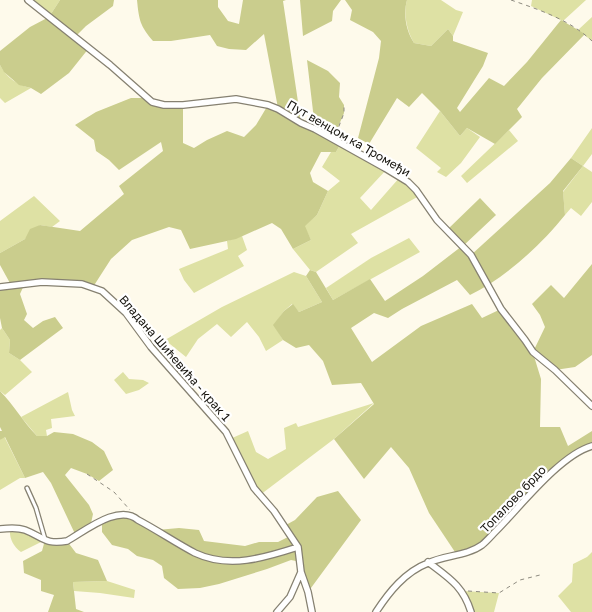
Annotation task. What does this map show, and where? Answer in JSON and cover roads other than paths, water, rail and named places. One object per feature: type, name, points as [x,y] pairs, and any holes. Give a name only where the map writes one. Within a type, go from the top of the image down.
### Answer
[{"type":"street","name":"Пут венцом ка Тромеђи","points":[[28,0],[110,65],[152,102],[183,105],[236,99],[268,105],[333,139],[408,182],[416,190],[437,220],[471,255],[502,309],[533,352],[555,370],[592,406]]},
{"type":"street","name":"Владана Шићевића - крак 1","points":[[0,287],[42,282],[82,284],[93,287],[107,295],[126,312],[152,347],[226,432],[254,488],[274,511],[298,547],[312,612]]},
{"type":"street","name":"Топалово брдо","points":[[376,612],[385,598],[401,580],[428,562],[449,557],[481,545],[516,512],[558,466],[574,454],[592,446]]},
{"type":"street","points":[[0,529],[24,529],[52,542],[67,541],[114,516],[132,515],[189,550],[214,559],[252,560],[298,547]]},
{"type":"street","points":[[428,562],[457,584],[471,612]]},
{"type":"street","points":[[277,612],[290,597],[302,572]]},
{"type":"lane","points":[[27,488],[45,540]]}]
